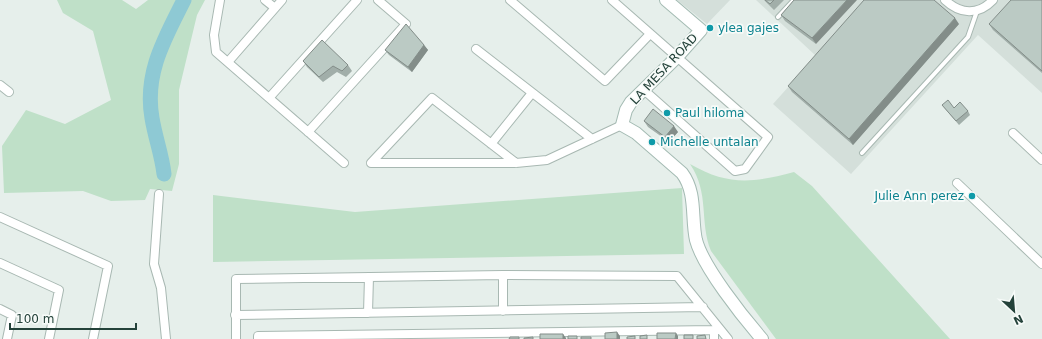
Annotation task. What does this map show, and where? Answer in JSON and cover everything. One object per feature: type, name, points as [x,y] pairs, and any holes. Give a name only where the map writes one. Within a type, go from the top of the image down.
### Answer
[{"type":"street","points":[[220,0],[214,35],[216,52],[344,163]]},
{"type":"street","points":[[265,0],[275,8]]},
{"type":"street","points":[[228,62],[282,0]]},
{"type":"street","points":[[269,98],[357,0]]},
{"type":"street","points":[[308,132],[406,24],[378,0]]},
{"type":"street","points":[[510,0],[605,81],[650,34]]},
{"type":"street","points":[[612,0],[768,137],[745,169],[735,172],[644,90]]},
{"type":"street","name":"LA MESA ROAD","points":[[622,125],[626,110],[631,102],[677,57],[701,30],[666,0]]},
{"type":"street","points":[[945,0],[954,8],[964,12],[977,11],[993,0]]},
{"type":"street","points":[[476,49],[592,139]]},
{"type":"street","points":[[0,85],[9,92]]},
{"type":"street","points":[[491,144],[532,93]]},
{"type":"street","points":[[516,163],[432,98],[371,163],[516,163],[547,160],[622,125],[636,133],[682,173],[688,181],[692,194],[696,240],[700,252],[709,268],[762,339]]},
{"type":"street","points":[[1013,133],[1042,160]]},
{"type":"street","points":[[957,183],[1042,264]]},
{"type":"street","points":[[159,194],[154,264],[160,288],[166,339]]},
{"type":"street","points":[[0,217],[108,266],[93,339]]},
{"type":"street","points":[[0,263],[59,290],[49,339]]},
{"type":"street","points":[[503,275],[503,310]]},
{"type":"street","points":[[236,339],[236,279],[503,275],[677,276],[728,339]]},
{"type":"street","points":[[368,313],[369,277]]},
{"type":"street","points":[[236,315],[703,307]]},
{"type":"street","points":[[0,309],[12,314],[7,339]]},
{"type":"street","points":[[258,339],[258,336],[438,336],[714,330],[714,339]]},
{"type":"lane","points":[[778,17],[794,0]]},
{"type":"lane","points":[[862,152],[968,37],[977,11]]},
{"type":"shaded area","points":[[677,0],[730,0],[707,24]]},
{"type":"shaded area","points":[[756,0],[1042,0],[1042,93],[978,35],[851,174],[773,104],[816,56]]},
{"type":"green space","points":[[57,0],[122,0],[136,9],[148,0],[205,0],[197,15],[179,90],[179,164],[172,191],[150,189],[145,200],[111,201],[83,191],[4,193],[2,146],[26,110],[65,124],[111,100],[93,31],[63,13]]},
{"type":"green space","points":[[690,164],[717,176],[741,180],[753,180],[794,172],[812,186],[950,339],[776,339],[711,251],[705,229],[700,186]]},
{"type":"green space","points":[[682,188],[684,254],[213,262],[213,195],[355,212]]},
{"type":"building","points":[[765,0],[774,0],[770,4]]},
{"type":"building","points":[[794,0],[847,0],[812,38],[781,15]]},
{"type":"building","points":[[864,0],[934,0],[955,18],[849,139],[788,86]]},
{"type":"building","points":[[1011,0],[1042,0],[1042,71],[989,24]]},
{"type":"building","points":[[406,24],[424,45],[408,67],[385,50]]},
{"type":"building","points":[[322,40],[348,65],[342,71],[333,66],[319,77],[303,61]]},
{"type":"building","points":[[948,100],[954,108],[960,102],[968,111],[956,121],[942,105]]},
{"type":"building","points":[[653,109],[674,126],[665,137],[644,121]]},
{"type":"building","points":[[617,332],[617,339],[605,339],[605,333]]},
{"type":"building","points":[[657,333],[676,333],[675,339],[657,339]]},
{"type":"building","points":[[540,334],[563,334],[563,339],[540,339]]},
{"type":"building","points":[[647,335],[647,339],[640,339],[640,336]]},
{"type":"building","points":[[684,335],[693,335],[693,339],[684,339]]},
{"type":"building","points":[[705,335],[706,339],[697,339],[697,336]]},
{"type":"building","points":[[568,336],[577,336],[577,339],[568,339]]},
{"type":"building","points":[[635,336],[635,339],[627,339],[627,337]]},
{"type":"building","points":[[510,337],[519,337],[519,339],[509,339]]},
{"type":"building","points":[[533,337],[533,339],[524,339],[524,338]]},
{"type":"building","points":[[581,337],[591,337],[591,339],[581,339]]},
{"type":"waterway","points":[[164,174],[152,118],[150,102],[151,86],[163,42],[184,0]]},
{"type":"place","name":"ylea gajes","points":[[710,28]]},
{"type":"place","name":"Paul hiloma","points":[[667,113]]},
{"type":"place","name":"Michelle untalan","points":[[652,142]]},
{"type":"place","name":"Julie Ann perez","points":[[972,196]]}]
